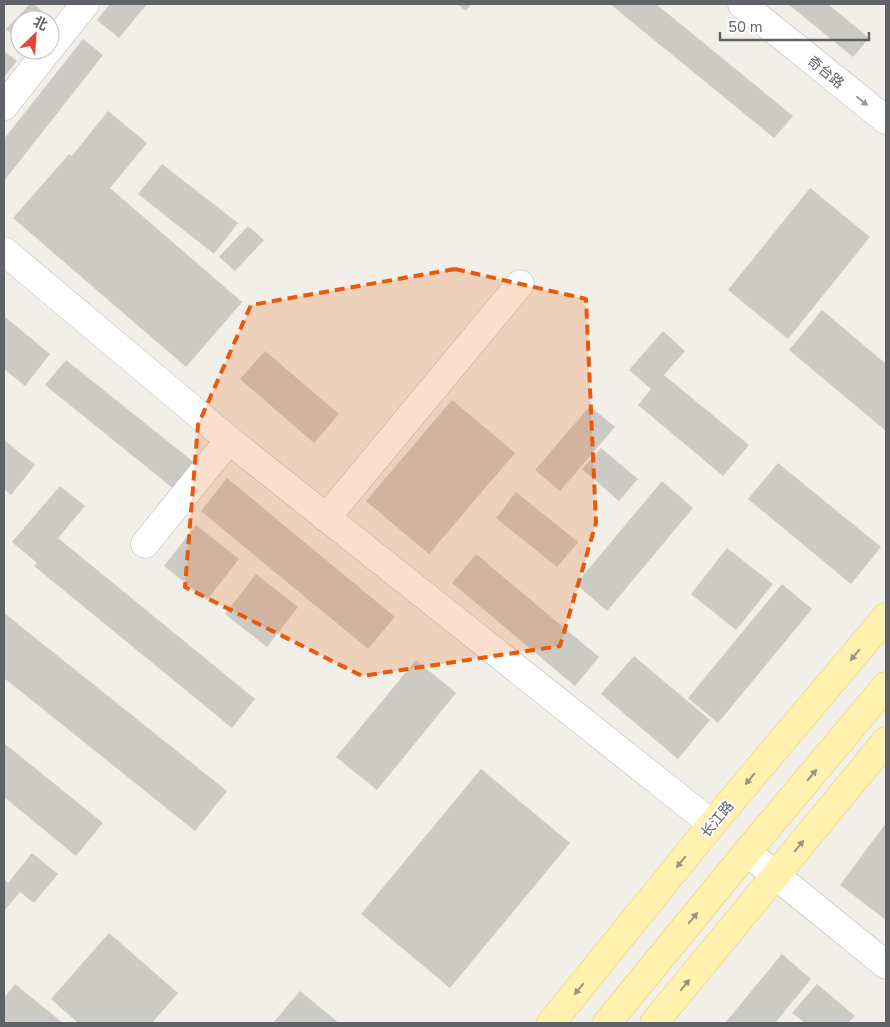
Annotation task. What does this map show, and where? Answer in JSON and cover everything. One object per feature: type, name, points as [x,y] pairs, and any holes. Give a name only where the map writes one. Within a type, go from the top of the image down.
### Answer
[{"type":"main road","name":"长江路","points":[[551,1023],[712,824],[886,617]]},
{"type":"main road","points":[[607,1023],[886,686]]},
{"type":"main road","points":[[654,1023],[886,740]]},
{"type":"street","points":[[60,35],[85,4]]},
{"type":"street","name":"奇台路","points":[[742,4],[886,120]]},
{"type":"street","points":[[4,106],[40,60]]},
{"type":"street","points":[[4,250],[229,440],[712,824]]},
{"type":"street","points":[[326,518],[520,284]]},
{"type":"street","points":[[145,544],[229,440]]},
{"type":"street","points":[[747,852],[886,965]]},
{"type":"highlighted area","points":[[455,269],[586,299],[596,523],[560,646],[362,676],[185,587],[198,425],[251,305]]},
{"type":"building","points":[[30,4],[34,4],[41,10],[24,10]]},
{"type":"building","points":[[110,4],[147,4],[119,38],[97,20]]},
{"type":"building","points":[[457,4],[471,4],[466,11]]},
{"type":"building","points":[[610,4],[656,4],[793,116],[774,138]]},
{"type":"building","points":[[788,4],[828,4],[869,38],[853,57]]},
{"type":"building","points":[[83,39],[103,55],[4,181],[4,139]]},
{"type":"building","points":[[4,51],[10,56],[10,60],[17,61],[4,77]]},
{"type":"building","points":[[108,111],[147,143],[110,188],[242,302],[186,367],[13,218],[69,154],[72,156]]},
{"type":"building","points":[[162,164],[238,223],[214,254],[138,194]]},
{"type":"building","points":[[810,188],[870,237],[788,339],[728,290]]},
{"type":"building","points":[[248,226],[264,240],[235,271],[219,257]]},
{"type":"building","points":[[822,310],[886,364],[886,431],[789,350]]},
{"type":"building","points":[[4,316],[50,354],[25,386],[4,369]]},
{"type":"building","points":[[663,331],[685,351],[664,375],[749,445],[723,476],[638,405],[651,389],[629,370]]},
{"type":"building","points":[[265,351],[339,414],[314,443],[240,379]]},
{"type":"building","points":[[66,360],[196,464],[175,490],[45,385]]},
{"type":"building","points":[[452,400],[515,453],[429,554],[366,501]]},
{"type":"building","points":[[590,406],[615,427],[560,491],[535,470]]},
{"type":"building","points":[[4,440],[35,465],[11,495],[4,489]]},
{"type":"building","points":[[601,448],[638,479],[619,501],[582,469]]},
{"type":"building","points":[[778,463],[881,547],[851,584],[748,499]]},
{"type":"building","points":[[227,478],[395,617],[368,649],[201,511]]},
{"type":"building","points":[[662,481],[693,508],[607,611],[576,584]]},
{"type":"building","points":[[60,486],[85,506],[58,538],[255,699],[232,728],[34,566],[37,563],[12,542]]},
{"type":"building","points":[[516,492],[578,542],[557,567],[496,518]]},
{"type":"building","points":[[196,525],[239,559],[207,600],[164,566]]},
{"type":"building","points":[[727,548],[773,584],[736,630],[691,594]]},
{"type":"building","points":[[476,554],[599,657],[575,686],[452,583]]},
{"type":"building","points":[[256,574],[298,607],[267,647],[225,614]]},
{"type":"building","points":[[782,584],[812,609],[718,723],[688,698]]},
{"type":"building","points":[[4,613],[227,791],[195,831],[4,678]]},
{"type":"building","points":[[634,656],[710,720],[678,759],[601,694]]},
{"type":"building","points":[[416,660],[456,693],[377,790],[336,757]]},
{"type":"building","points":[[4,743],[103,823],[76,856],[4,797]]},
{"type":"building","points":[[481,769],[570,843],[450,988],[361,914]]},
{"type":"building","points":[[886,823],[886,920],[840,885]]},
{"type":"building","points":[[32,853],[58,874],[34,903],[20,892],[4,911],[4,879],[8,883]]},
{"type":"building","points":[[109,933],[178,993],[152,1023],[78,1023],[51,999]]},
{"type":"building","points":[[782,954],[811,979],[775,1023],[725,1023]]},
{"type":"building","points":[[15,984],[63,1023],[4,1023],[4,998]]},
{"type":"building","points":[[817,984],[855,1016],[848,1023],[805,1023],[792,1013]]},
{"type":"building","points":[[300,991],[339,1023],[273,1023]]}]
